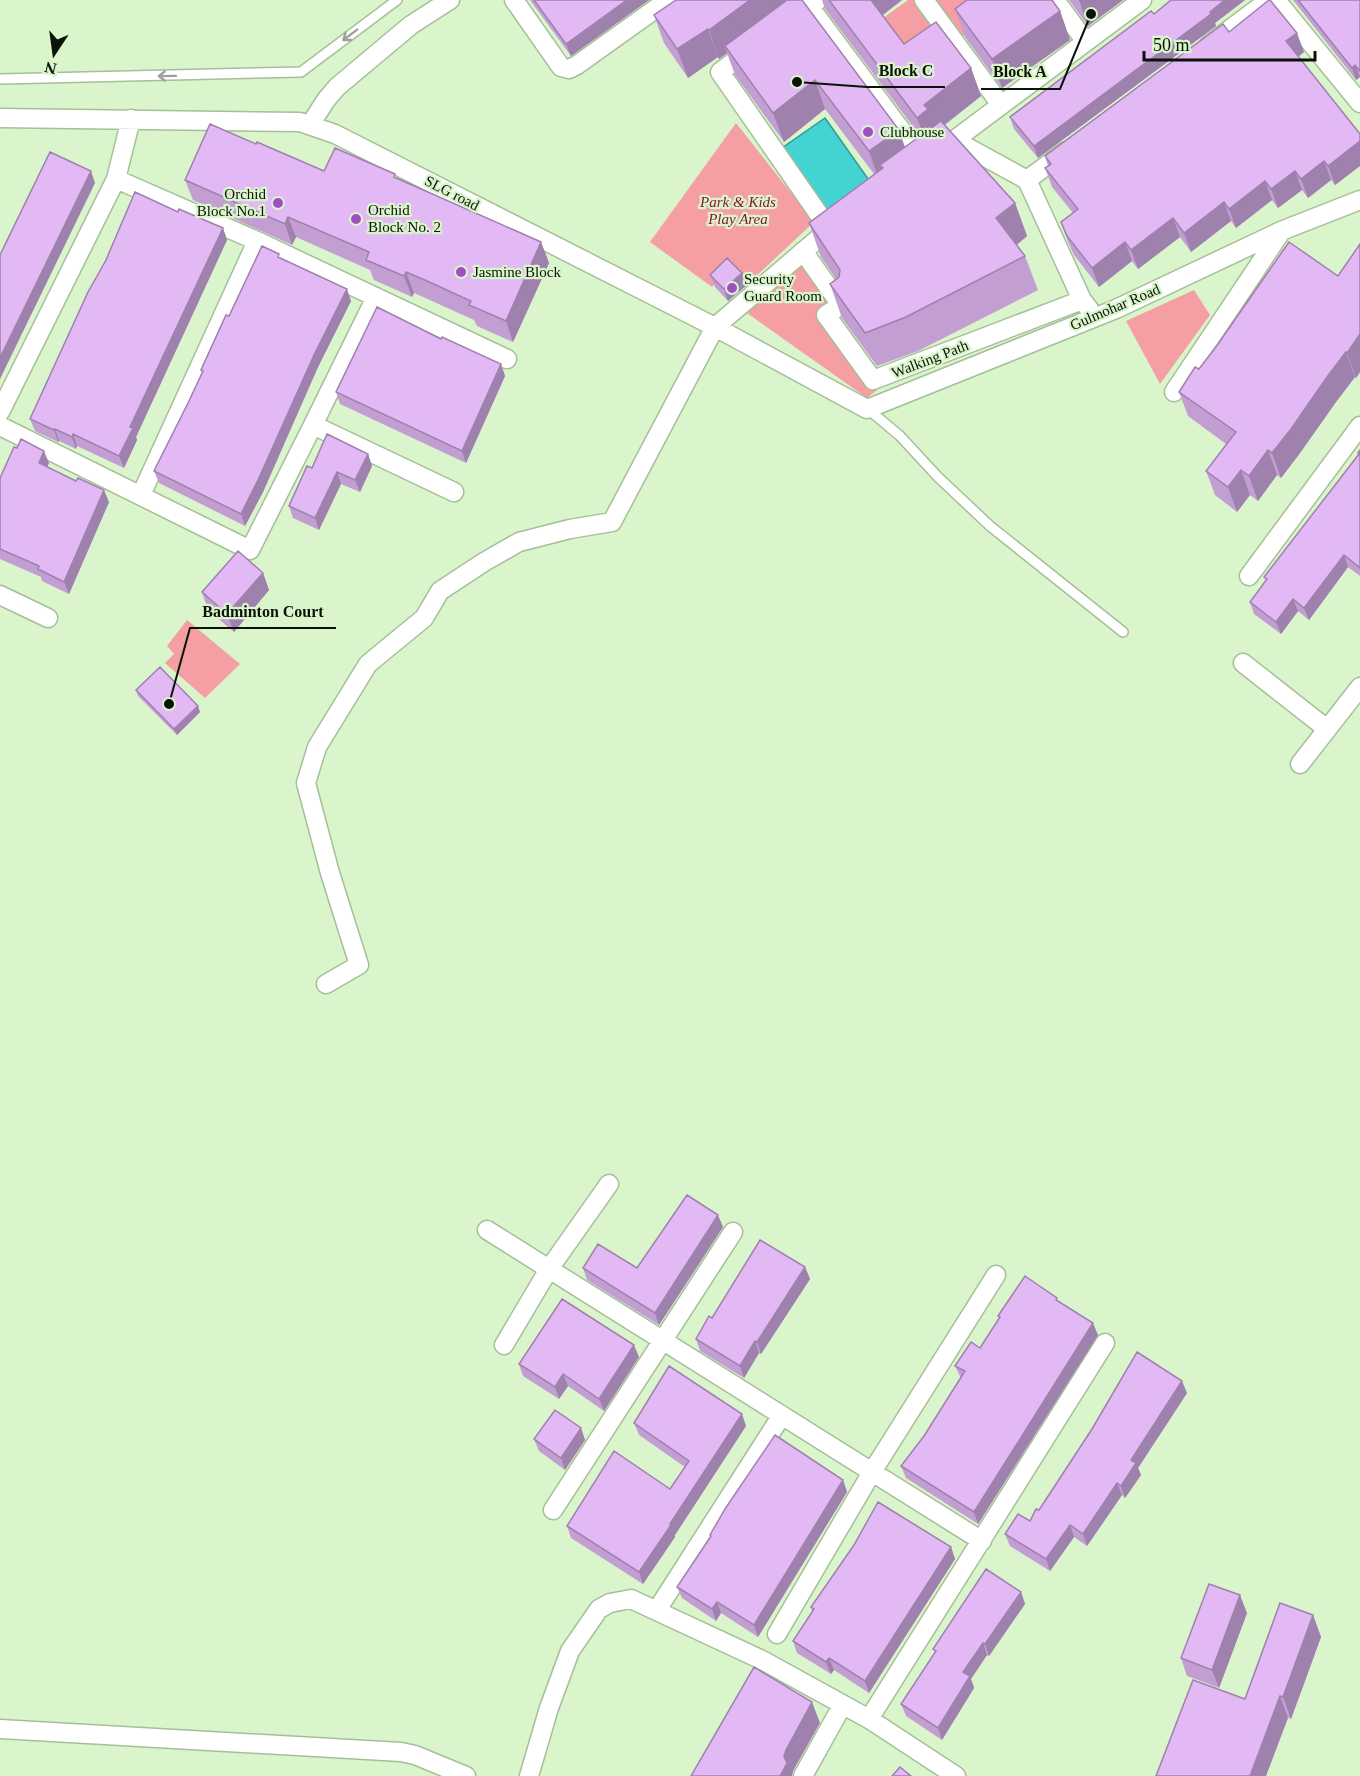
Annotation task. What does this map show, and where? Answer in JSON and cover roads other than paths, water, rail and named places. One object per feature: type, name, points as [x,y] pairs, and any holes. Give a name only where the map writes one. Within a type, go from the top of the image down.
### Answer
[{"type":"street","points":[[310,125],[326,100],[338,87],[411,25],[450,0]]},
{"type":"street","points":[[514,0],[561,67],[569,69],[668,0]]},
{"type":"street","points":[[924,0],[1001,105]]},
{"type":"street","points":[[1055,0],[1086,42]]},
{"type":"street","points":[[829,229],[720,72],[813,3],[918,167],[1142,0]]},
{"type":"street","points":[[1194,56],[1269,0]]},
{"type":"street","points":[[1276,0],[1358,95]]},
{"type":"street","name":"SLG road","points":[[0,118],[300,122],[310,125],[335,134],[715,327],[867,409]]},
{"type":"street","points":[[0,412],[116,179],[131,119]]},
{"type":"street","points":[[1027,180],[1083,139]]},
{"type":"street","points":[[954,140],[1027,180],[1082,300],[1094,317]]},
{"type":"street","points":[[116,179],[257,241],[507,359]]},
{"type":"street","name":"Gulmohar Road","points":[[867,409],[1116,309],[1281,231],[1360,200]]},
{"type":"street","points":[[326,984],[359,965],[330,873],[306,783],[317,747],[368,664],[424,618],[440,591],[484,562],[519,542],[570,529],[612,522],[715,327],[847,216]]},
{"type":"street","points":[[1174,392],[1281,231]]},
{"type":"street","points":[[141,495],[257,241]]},
{"type":"street","name":"Walking Path","points":[[803,251],[841,305],[826,315],[873,380],[1082,300]]},
{"type":"street","points":[[0,426],[250,550],[376,297]]},
{"type":"street","points":[[313,425],[454,492]]},
{"type":"street","points":[[1250,576],[1360,426]]},
{"type":"street","points":[[0,595],[48,618]]},
{"type":"street","points":[[1243,663],[1327,729]]},
{"type":"street","points":[[1300,764],[1360,687]]},
{"type":"street","points":[[504,1346],[549,1269],[609,1184]]},
{"type":"street","points":[[487,1230],[982,1541]]},
{"type":"street","points":[[553,1510],[733,1232]]},
{"type":"street","points":[[777,1634],[872,1472],[996,1275]]},
{"type":"street","points":[[869,1719],[1105,1342]]},
{"type":"street","points":[[657,1610],[782,1415]]},
{"type":"street","points":[[529,1776],[549,1708],[570,1651],[599,1610],[610,1603],[631,1599],[762,1660],[869,1719],[956,1776]]},
{"type":"street","points":[[803,1776],[842,1706]]},
{"type":"street","points":[[0,1729],[401,1752],[415,1755],[466,1776]]},
{"type":"lane","points":[[0,79],[301,72],[397,0]]},
{"type":"lane","points":[[867,409],[900,435],[938,477],[990,526],[1123,632]]},
{"type":"water","points":[[825,118],[871,183],[828,213],[782,148]]},
{"type":"place","name":"Block A","points":[[1091,14]]},
{"type":"place","name":"Block C","points":[[797,82]]},
{"type":"place","name":"Clubhouse","points":[[868,132]]},
{"type":"place","name":"Orchid Block No.1","points":[[278,203]]},
{"type":"place","name":"Orchid Block No. 2","points":[[356,219]]},
{"type":"place","name":"Jasmine Block","points":[[461,272]]},
{"type":"place","name":"Security Guard Room","points":[[732,288]]},
{"type":"place","name":"Badminton Court","points":[[169,704]]},
{"type":"park label","name":"Park & Kids Play Area","points":[[738,210]]}]
